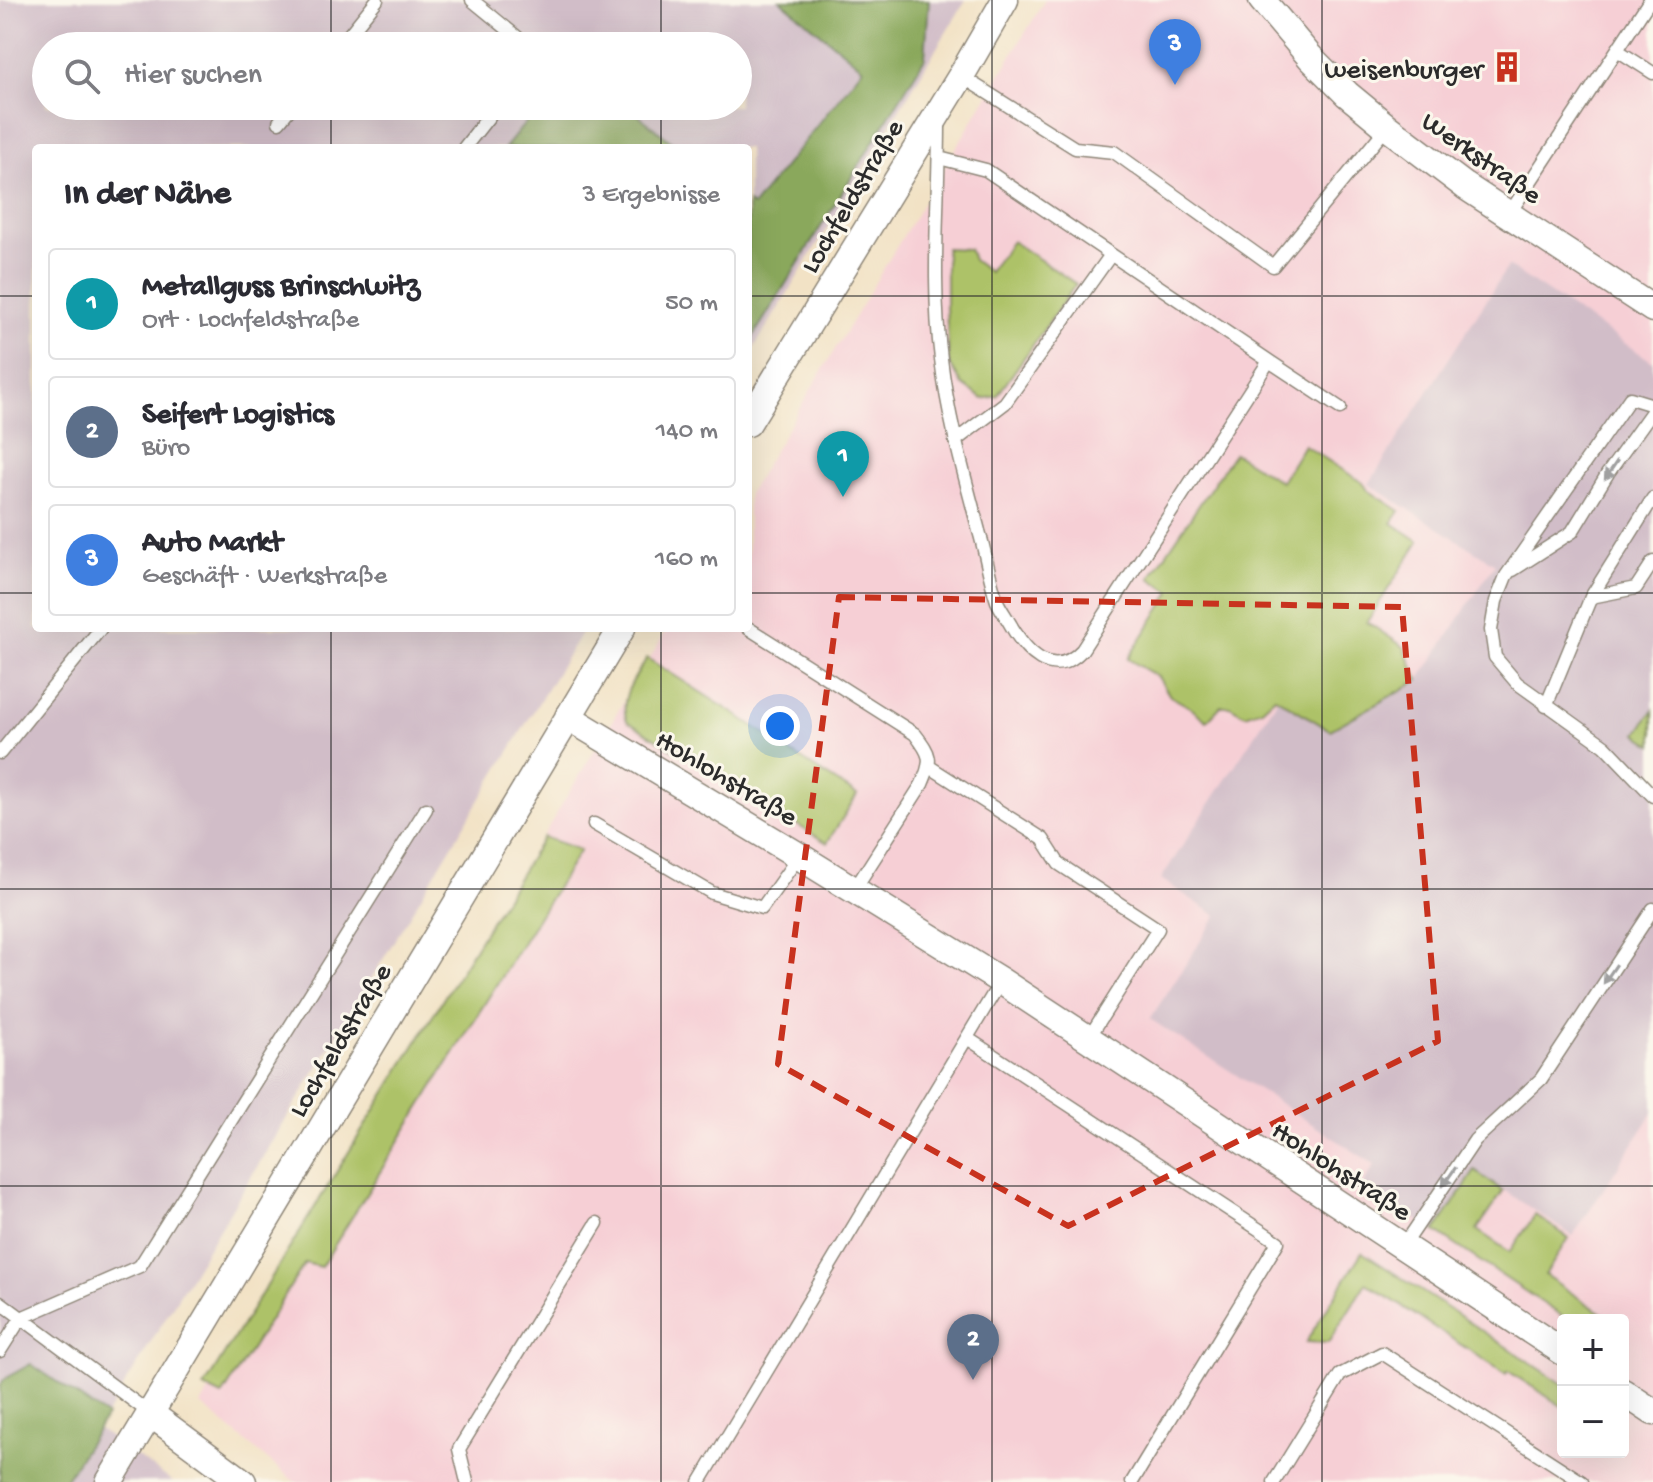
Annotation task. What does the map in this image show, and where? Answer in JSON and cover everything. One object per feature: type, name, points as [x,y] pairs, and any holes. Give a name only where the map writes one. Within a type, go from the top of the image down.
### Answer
[{"type":"street","name":"Lochfeldstraße","points":[[752,416],[1005,0]]},
{"type":"street","name":"Werkstraße","points":[[1262,0],[1310,57],[1347,94],[1387,127],[1465,186],[1653,309]]},
{"type":"street","name":"Lochfeldstraße","points":[[109,1482],[620,632]]},
{"type":"street","name":"Hohlohstraße","points":[[568,717],[1001,981],[1557,1348]]},
{"type":"street","points":[[1629,1396],[1653,1412]]},
{"type":"street","points":[[151,1414],[243,1482]]},
{"type":"lane","points":[[351,32],[377,0]]},
{"type":"lane","points":[[472,0],[511,32]]},
{"type":"lane","points":[[1509,214],[1650,0]]},
{"type":"lane","points":[[1617,50],[1653,73]]},
{"type":"lane","points":[[961,76],[1075,148],[1114,152],[1273,266],[1387,127]]},
{"type":"lane","points":[[938,111],[936,282],[940,358],[955,441],[998,603],[1018,638],[1032,654],[1060,665],[1072,661],[1082,650],[1269,361]]},
{"type":"lane","points":[[467,144],[486,120]]},
{"type":"lane","points":[[939,158],[986,170],[1340,408]]},
{"type":"lane","points":[[955,441],[1005,403],[1110,256]]},
{"type":"lane","points":[[1506,576],[1572,532],[1653,407],[1630,398],[1506,576],[1496,601],[1491,630],[1495,657],[1517,683],[1605,746],[1653,796]]},
{"type":"lane","points":[[1546,706],[1591,597],[1653,498]]},
{"type":"lane","points":[[1591,597],[1636,588],[1653,562]]},
{"type":"lane","points":[[752,631],[915,734],[928,751],[930,767],[922,784],[854,890]]},
{"type":"lane","points":[[0,753],[98,632]]},
{"type":"lane","points":[[930,767],[1043,839],[1059,864],[1158,929],[1088,1039]]},
{"type":"lane","points":[[0,1351],[21,1318],[140,1266],[426,809]]},
{"type":"lane","points":[[594,824],[712,893],[762,908],[799,856]]},
{"type":"lane","points":[[1403,1247],[1475,1140],[1541,1079],[1653,909]]},
{"type":"lane","points":[[700,1482],[1001,981]]},
{"type":"lane","points":[[967,1038],[1278,1242],[1132,1482]]},
{"type":"lane","points":[[467,1482],[459,1449],[597,1223]]},
{"type":"lane","points":[[0,1302],[151,1414]]},
{"type":"lane","points":[[1274,1482],[1340,1375],[1382,1353],[1582,1482]]},
{"type":"highlighted area","points":[[839,597],[1402,607],[1438,1041],[1068,1226],[778,1064]]},
{"type":"shaded area","points":[[0,0],[966,0],[752,351],[752,144],[32,144],[32,632],[582,632],[98,1429],[173,1482],[0,1482]]},
{"type":"shaded area","points":[[1045,0],[1653,0],[1653,1482],[295,1482],[201,1405],[666,632],[752,632],[752,487]]},
{"type":"shaded area","points":[[1508,266],[1653,362],[1653,710],[1637,734],[1653,745],[1653,1113],[1573,1236],[1475,1171],[1435,1231],[1363,1185],[1375,1165],[1150,1019],[1217,916],[1161,879],[1278,699],[1330,730],[1419,680],[1495,564],[1369,484]]},
{"type":"green space","points":[[780,0],[929,0],[925,58],[752,339],[752,205],[863,68]]},
{"type":"green space","points":[[528,120],[644,120],[674,144],[508,144]]},
{"type":"green space","points":[[1012,241],[1076,284],[997,396],[983,399],[962,384],[949,363],[946,248],[969,249],[973,260],[989,272]]},
{"type":"green space","points":[[1304,445],[1400,511],[1392,523],[1419,541],[1367,622],[1404,647],[1419,680],[1330,730],[1275,697],[1262,709],[1245,715],[1230,706],[1221,706],[1207,721],[1170,696],[1158,677],[1128,659],[1171,592],[1150,578],[1234,453],[1281,482]]},
{"type":"green space","points":[[647,658],[857,795],[827,843],[627,721],[626,696]]},
{"type":"green space","points":[[1653,710],[1653,745],[1637,734]]},
{"type":"green space","points":[[543,837],[580,850],[321,1267],[305,1263],[222,1396],[204,1387]]},
{"type":"green space","points":[[1475,1171],[1503,1191],[1477,1230],[1510,1252],[1535,1215],[1569,1238],[1545,1275],[1603,1314],[1559,1314],[1435,1231]]},
{"type":"green space","points":[[1362,1252],[1557,1380],[1557,1403],[1508,1371],[1506,1374],[1366,1283],[1328,1343],[1306,1342]]},
{"type":"green space","points":[[31,1364],[106,1416],[64,1482],[0,1482],[0,1386],[4,1379]]},
{"type":"place","name":"weisenburger","points":[[1507,67]]},
{"type":"place","name":"Auto Markt","points":[[1175,85]]},
{"type":"place","name":"Metallguss Brinschwitz","points":[[843,497]]},
{"type":"place","name":"Seifert Logistics","points":[[973,1380]]}]
